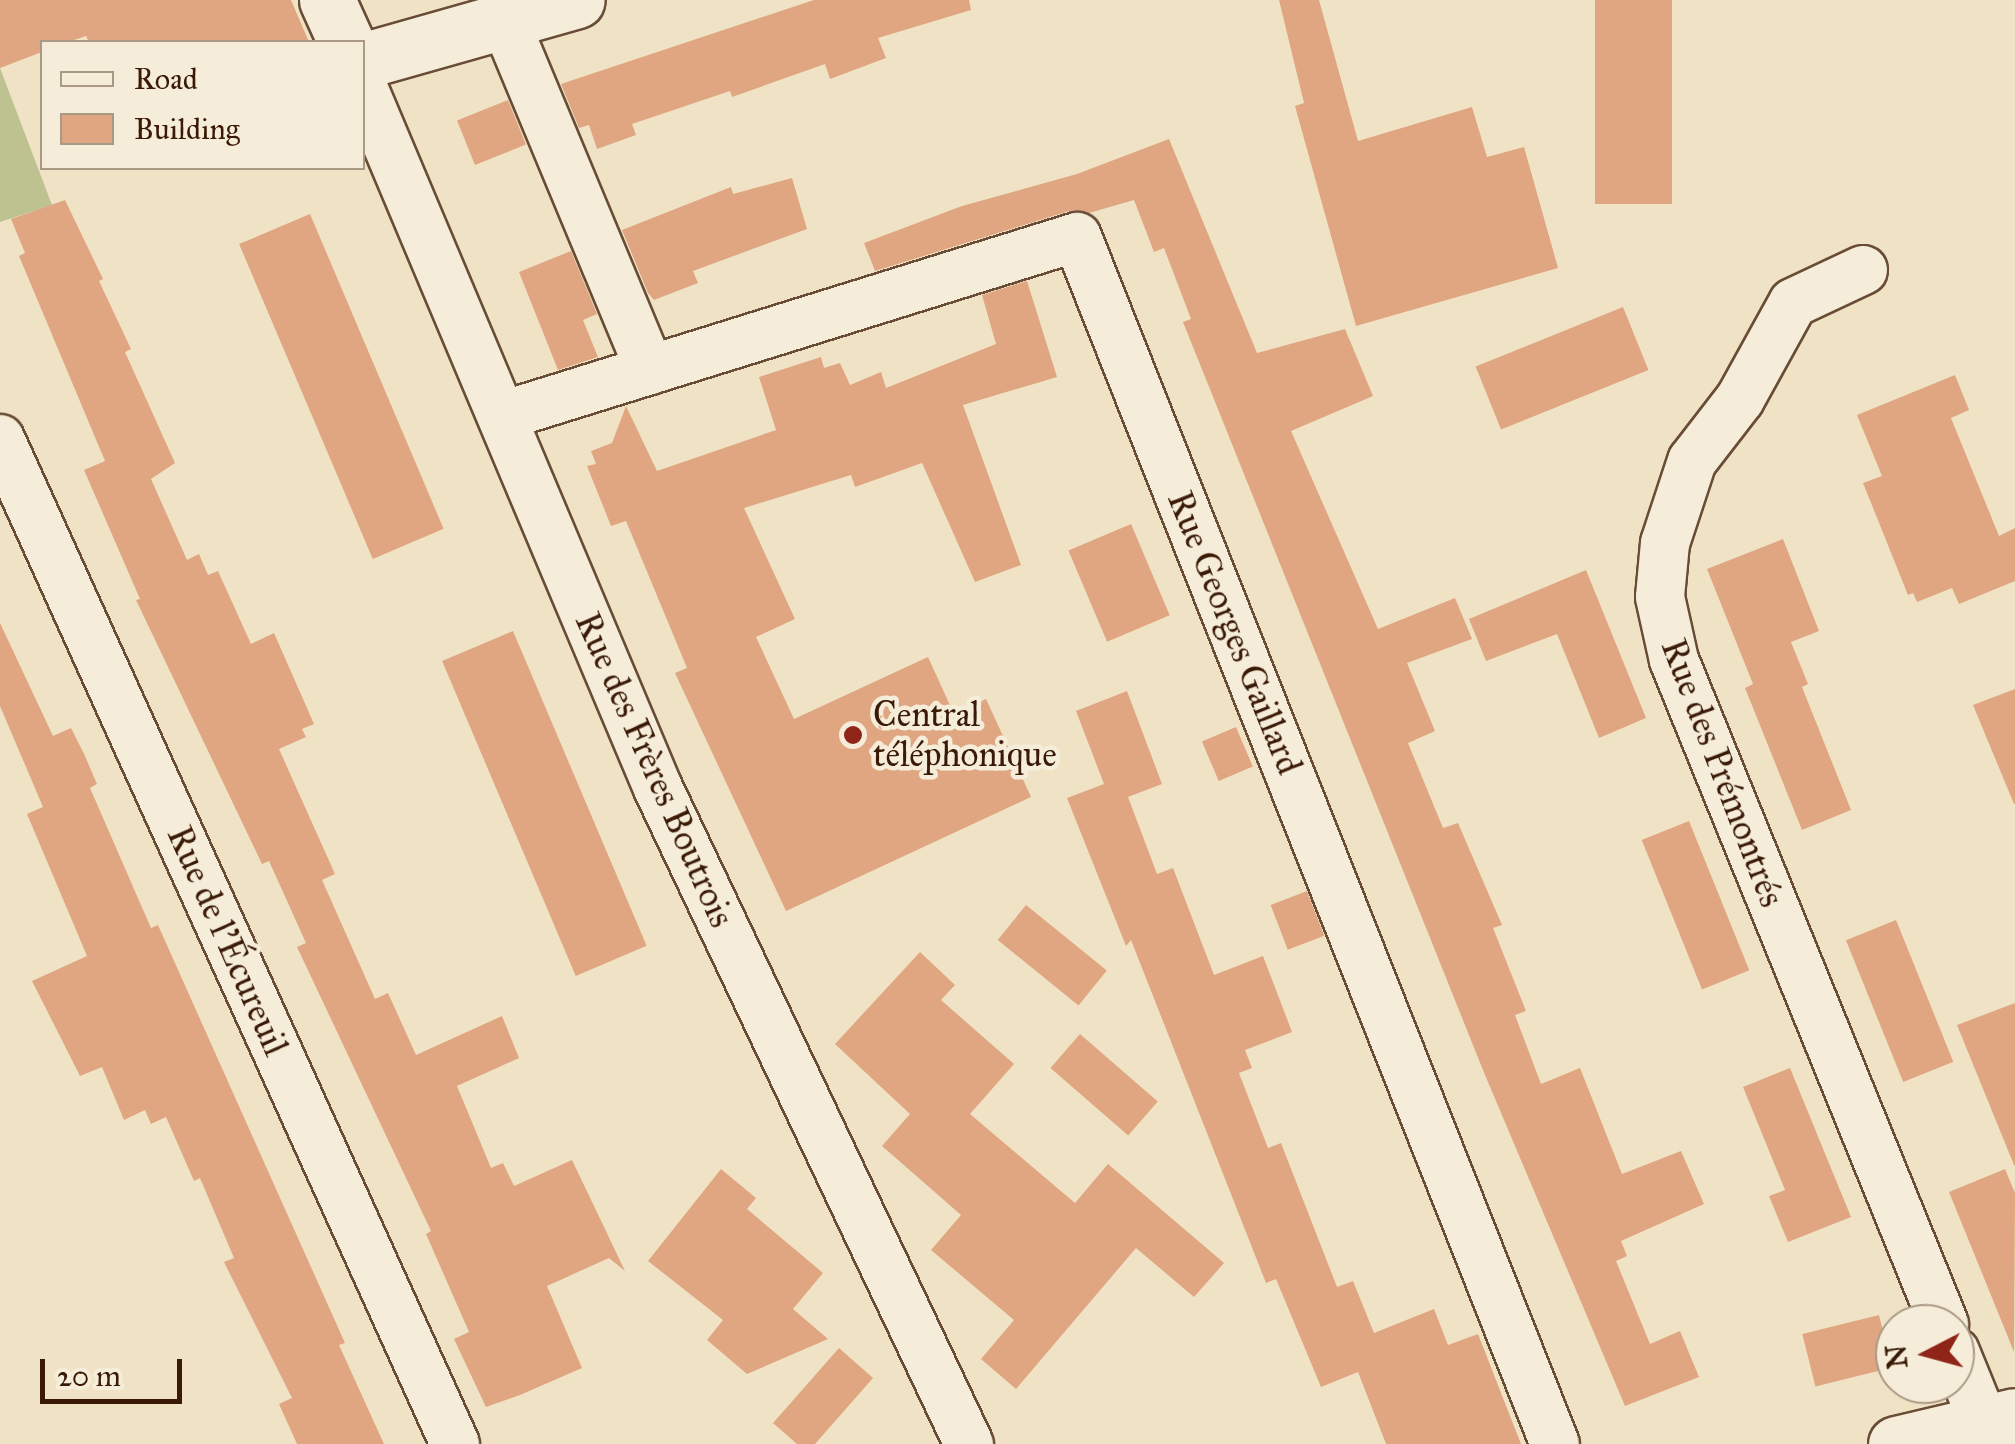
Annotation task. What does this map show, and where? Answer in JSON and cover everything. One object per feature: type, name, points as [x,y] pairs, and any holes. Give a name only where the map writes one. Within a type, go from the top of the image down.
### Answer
[{"type":"street","points":[[328,0],[345,40]]},
{"type":"street","points":[[365,61],[506,24],[578,0]]},
{"type":"street","points":[[506,24],[650,370]]},
{"type":"street","name":"Rue des Frères Boutrois","points":[[365,92],[658,788],[968,1444]]},
{"type":"street","name":"Rue Georges Gaillard","points":[[502,416],[1077,237],[1555,1444]]},
{"type":"street","name":"Rue des Prémontrés","points":[[1863,270],[1793,303],[1740,399],[1692,461],[1665,543],[1660,597],[1674,660],[1936,1304]]},
{"type":"street","name":"Rue de l'Écureuil","points":[[0,439],[455,1444]]},
{"type":"street","points":[[1896,1444],[1999,1420],[1975,1383]]},
{"type":"green space","points":[[0,68],[52,205],[0,222]]},
{"type":"building","points":[[0,0],[291,0],[308,40],[88,40],[86,36],[40,40],[40,53],[0,68]]},
{"type":"building","points":[[814,0],[969,0],[971,10],[878,38],[886,58],[830,79],[825,64],[732,97],[730,91],[632,124],[636,135],[597,149],[589,125],[579,128],[561,84]]},
{"type":"building","points":[[1279,0],[1319,0],[1358,141],[1472,107],[1487,157],[1524,147],[1558,268],[1356,326],[1295,106],[1304,103]]},
{"type":"building","points":[[1595,0],[1672,0],[1672,204],[1595,204]]},
{"type":"building","points":[[508,100],[526,145],[475,165],[457,121]]},
{"type":"building","points":[[1169,139],[1257,353],[1345,329],[1373,396],[1291,431],[1378,629],[1455,598],[1472,639],[1407,663],[1435,731],[1408,743],[1443,828],[1458,823],[1502,925],[1493,928],[1526,1011],[1515,1015],[1541,1084],[1580,1068],[1622,1174],[1681,1151],[1704,1204],[1621,1241],[1627,1256],[1616,1261],[1650,1344],[1680,1331],[1699,1377],[1625,1406],[1485,1075],[1183,322],[1191,319],[1164,248],[1154,252],[1134,200],[1089,213],[1069,211],[875,271],[864,243],[962,206],[1077,174]]},
{"type":"building","points":[[792,178],[807,229],[693,271],[698,283],[654,300],[648,293],[622,230],[731,187],[733,194]]},
{"type":"building","points":[[65,200],[103,279],[99,281],[131,349],[125,352],[175,463],[151,479],[187,560],[199,554],[208,575],[218,571],[251,644],[274,633],[314,724],[302,729],[306,737],[279,749],[335,874],[322,880],[375,999],[388,993],[416,1055],[502,1016],[519,1058],[457,1086],[491,1168],[503,1163],[514,1186],[572,1160],[625,1271],[609,1258],[547,1286],[582,1368],[520,1395],[486,1407],[454,1339],[469,1332],[426,1234],[431,1231],[297,947],[306,943],[269,861],[262,864],[136,600],[140,599],[84,470],[105,461],[19,256],[25,253],[11,219]]},
{"type":"building","points":[[310,214],[444,529],[373,559],[239,244]]},
{"type":"building","points":[[571,251],[597,314],[583,320],[598,357],[558,370],[519,272]]},
{"type":"building","points":[[1027,281],[1057,377],[963,405],[1021,565],[975,582],[922,463],[855,487],[851,475],[744,508],[795,619],[756,637],[794,719],[928,657],[954,714],[986,699],[1031,797],[786,911],[675,673],[687,668],[626,521],[611,526],[587,466],[596,464],[591,451],[612,443],[626,406],[657,471],[776,430],[759,377],[821,357],[824,368],[840,363],[850,385],[881,372],[886,388],[996,344],[982,295]]},
{"type":"building","points":[[1623,307],[1648,370],[1501,430],[1476,367]]},
{"type":"building","points":[[1955,375],[1969,410],[1951,418],[1999,536],[2015,528],[2015,581],[1959,604],[1952,588],[1917,602],[1913,593],[1908,595],[1863,483],[1882,476],[1857,415]]},
{"type":"building","points":[[1131,524],[1170,615],[1107,642],[1068,551]]},
{"type":"building","points":[[1783,539],[1819,631],[1791,642],[1808,684],[1802,687],[1851,810],[1802,830],[1745,688],[1753,684],[1707,569]]},
{"type":"building","points":[[1586,570],[1646,718],[1599,738],[1557,634],[1486,661],[1469,619]]},
{"type":"building","points":[[0,623],[53,736],[71,728],[85,756],[97,784],[90,788],[151,928],[158,925],[345,1343],[339,1345],[384,1444],[297,1444],[279,1404],[292,1398],[224,1262],[234,1258],[200,1178],[194,1181],[166,1117],[151,1124],[145,1110],[124,1120],[102,1067],[80,1076],[32,981],[87,956],[27,814],[43,807],[0,706]]},
{"type":"building","points":[[513,631],[647,946],[576,976],[442,661]]},
{"type":"building","points":[[2015,689],[2015,804],[2014,804],[1973,705]]},
{"type":"building","points":[[1127,691],[1162,784],[1128,797],[1157,874],[1173,868],[1214,975],[1263,956],[1292,1032],[1245,1050],[1252,1068],[1239,1073],[1268,1148],[1281,1143],[1337,1287],[1353,1281],[1374,1333],[1434,1309],[1448,1345],[1478,1334],[1521,1444],[1386,1444],[1358,1372],[1321,1387],[1276,1279],[1266,1283],[1131,940],[1126,946],[1067,798],[1104,784],[1076,711]]},
{"type":"building","points":[[1236,727],[1253,767],[1219,781],[1202,741]]},
{"type":"building","points":[[1689,821],[1749,970],[1702,989],[1642,840]]},
{"type":"building","points":[[1307,891],[1324,936],[1288,950],[1271,905]]},
{"type":"building","points":[[1026,905],[1107,970],[1079,1005],[998,940]]},
{"type":"building","points":[[1896,920],[1953,1062],[1903,1082],[1846,940]]},
{"type":"building","points":[[920,952],[955,985],[941,1000],[1014,1064],[970,1114],[1075,1203],[1108,1164],[1224,1263],[1194,1297],[1136,1248],[1016,1389],[981,1359],[1014,1320],[931,1250],[961,1215],[882,1146],[910,1114],[835,1044]]},
{"type":"building","points":[[2015,1003],[2015,1165],[2014,1165],[1957,1025]]},
{"type":"building","points":[[1080,1034],[1158,1102],[1128,1136],[1050,1068]]},
{"type":"building","points":[[1790,1068],[1851,1217],[1788,1242],[1769,1196],[1785,1190],[1743,1087]]},
{"type":"building","points":[[721,1169],[756,1198],[747,1209],[823,1273],[793,1309],[828,1339],[747,1374],[707,1340],[723,1320],[648,1261]]},
{"type":"building","points":[[2005,1169],[2015,1193],[2014,1352],[1949,1192]]},
{"type":"building","points":[[1875,1316],[1875,1372],[1815,1387],[1802,1334]]},
{"type":"building","points":[[839,1348],[873,1378],[815,1444],[797,1444],[773,1423]]},
{"type":"place","name":"Central téléphonique","points":[[853,735]]}]
